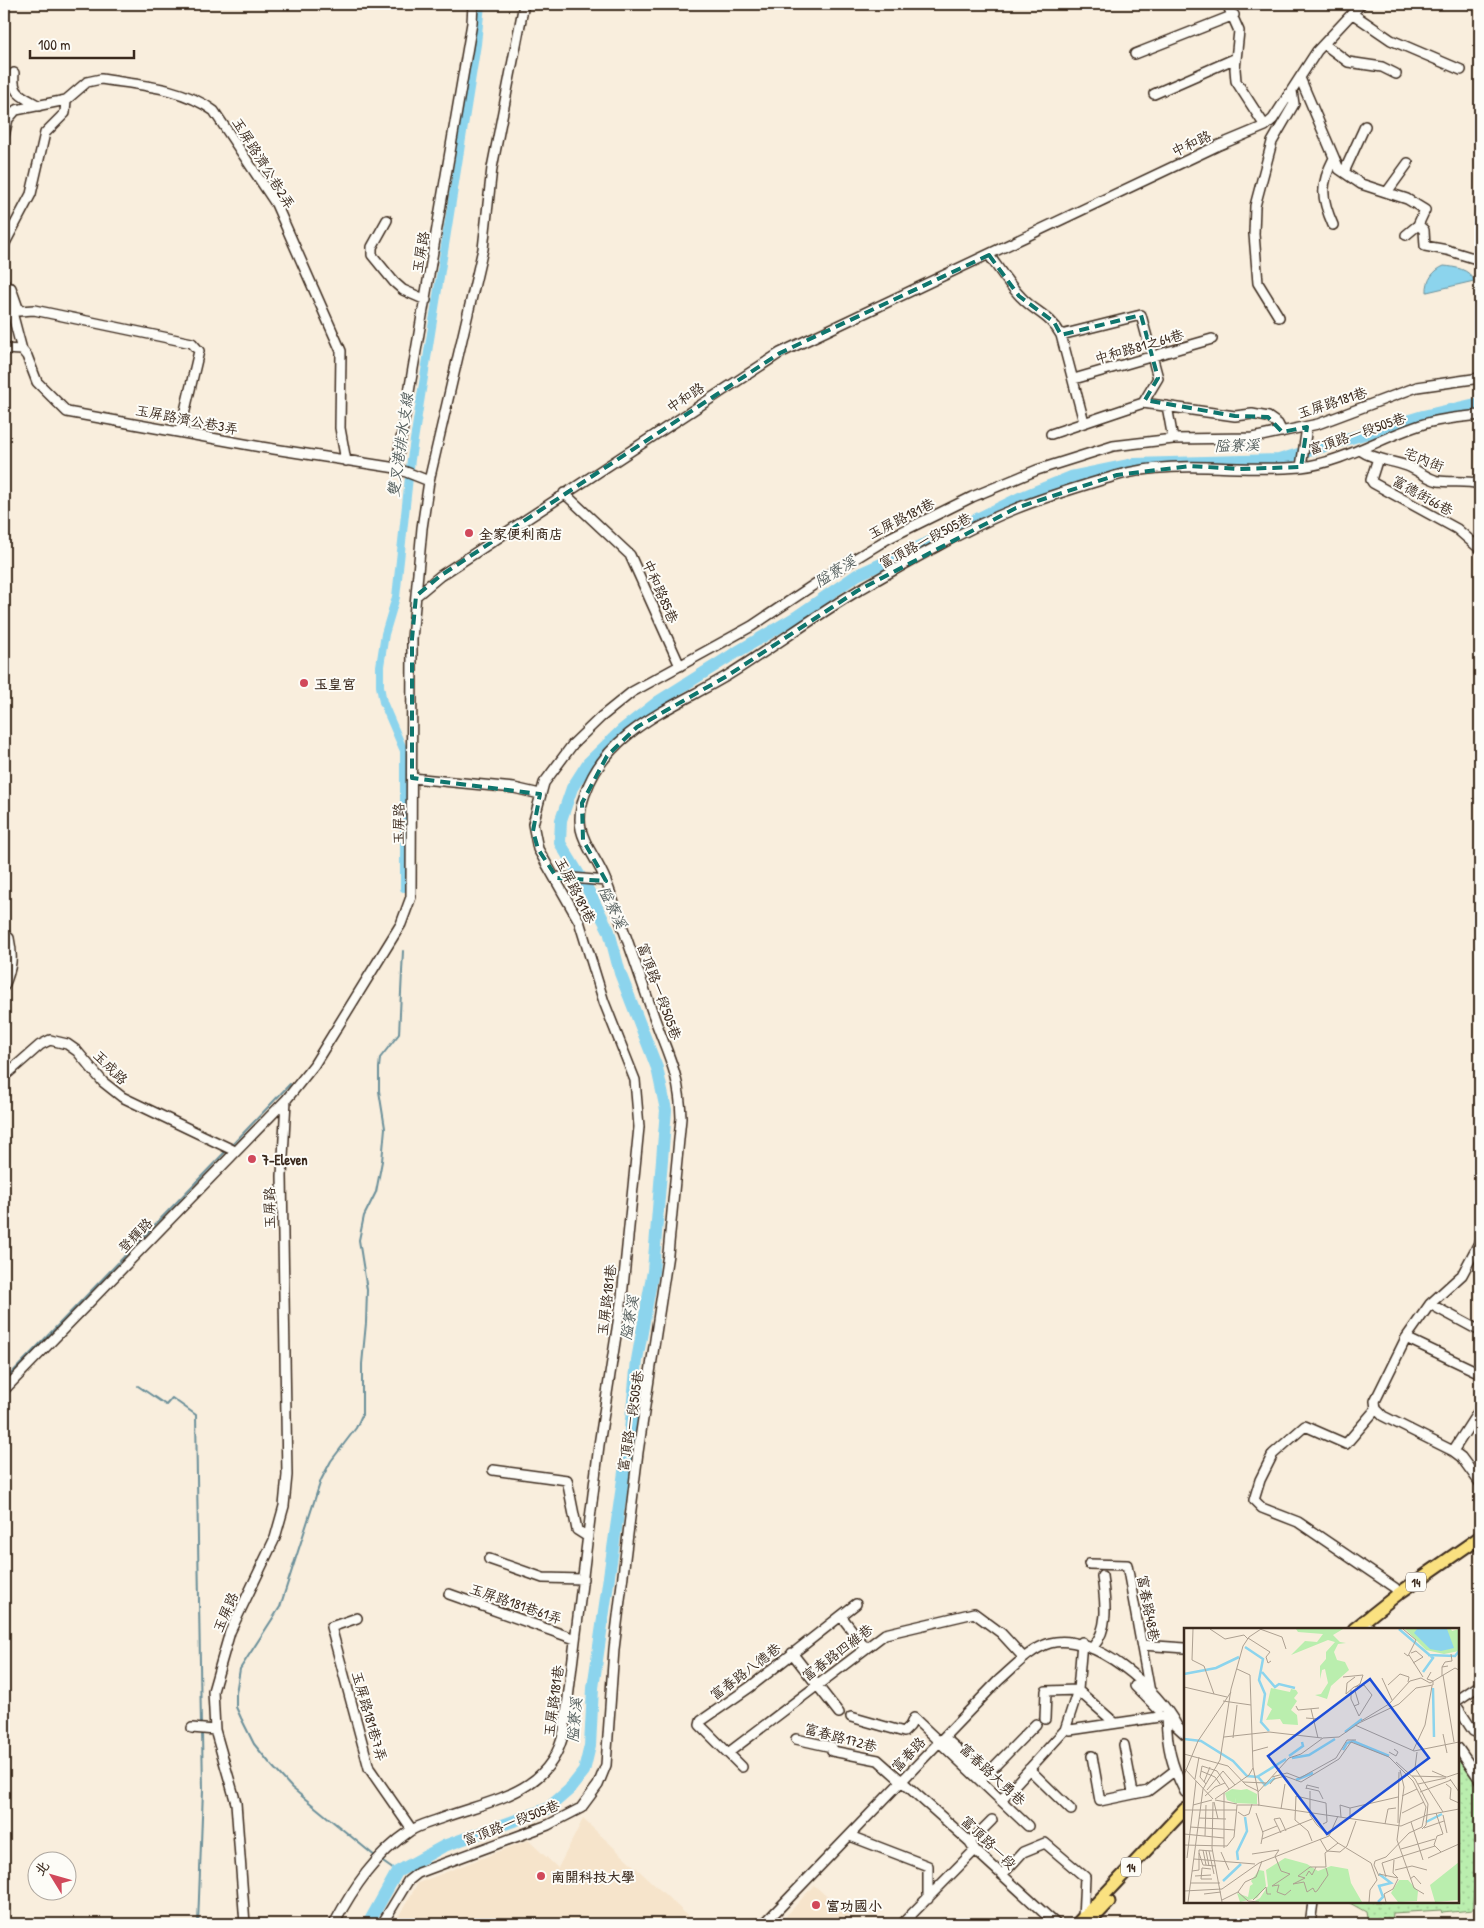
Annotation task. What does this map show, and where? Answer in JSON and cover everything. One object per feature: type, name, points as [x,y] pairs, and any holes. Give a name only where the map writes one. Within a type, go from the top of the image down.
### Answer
[{"type":"main road","name":"14","points":[[1364,1627],[1398,1594],[1480,1537]]},
{"type":"main road","name":"14","points":[[1364,1627],[1480,1546]]},
{"type":"main road","name":"14","points":[[1082,1922],[1184,1810]]},
{"type":"main road","name":"14","points":[[1082,1922],[1184,1821]]},
{"type":"street","name":"玉屏路","points":[[396,468],[472,23],[472,4]]},
{"type":"street","name":"玉屏路","points":[[245,1924],[236,1803],[214,1730],[213,1691],[219,1664],[230,1632],[275,1538],[284,1506],[287,1475],[282,1176],[286,1100],[314,1066],[401,924],[411,897],[412,639],[429,481],[483,249],[492,168],[524,4]]},
{"type":"street","points":[[1226,4],[1234,15],[1239,31],[1236,81],[1265,126]]},
{"type":"street","name":"中和路","points":[[416,596],[440,576],[564,493],[780,353],[1209,150],[1265,126],[1280,111],[1324,44],[1361,4]]},
{"type":"street","points":[[1353,14],[1391,40],[1461,70]]},
{"type":"street","points":[[1135,54],[1234,15]]},
{"type":"street","points":[[1324,44],[1348,62],[1382,67],[1396,74]]},
{"type":"street","points":[[1154,94],[1236,58]]},
{"type":"street","points":[[4,91],[10,75],[16,92],[39,106]]},
{"type":"street","points":[[1300,78],[1338,169],[1361,184],[1407,199],[1426,210],[1418,225],[1406,236]]},
{"type":"street","name":"玉屏路濟公巷2弄","points":[[4,136],[11,114],[21,107],[39,106],[66,100],[87,82],[101,79],[168,90],[200,102],[219,117],[276,204],[341,351],[340,428],[346,461]]},
{"type":"street","points":[[1279,317],[1258,283],[1254,206],[1272,142],[1294,104],[1292,90]]},
{"type":"street","points":[[4,245],[31,194],[45,133],[65,114],[66,100]]},
{"type":"street","points":[[1344,172],[1366,126]]},
{"type":"street","points":[[1333,225],[1326,209],[1323,187],[1334,158]]},
{"type":"street","points":[[1387,192],[1408,163]]},
{"type":"street","points":[[387,220],[372,247],[372,255],[403,290],[426,300]]},
{"type":"street","points":[[1418,225],[1424,230],[1425,246],[1447,250],[1480,260]]},
{"type":"street","points":[[989,255],[1019,296],[1031,308],[1054,322],[1061,335],[1084,422]]},
{"type":"street","points":[[5,285],[11,288],[19,312],[34,310],[192,343],[196,346],[199,352],[180,432]]},
{"type":"street","name":"玉屏路濟公巷3弄","points":[[5,285],[22,350],[27,356],[38,382],[67,412],[396,468]]},
{"type":"street","points":[[1061,335],[1141,315],[1158,378],[1143,403]]},
{"type":"street","name":"中和路81之64巷","points":[[1074,380],[1212,338]]},
{"type":"street","points":[[4,348],[22,350]]},
{"type":"street","name":"玉屏路181巷","points":[[334,1924],[351,1895],[379,1857],[412,1830],[532,1783],[546,1771],[562,1743],[588,1537],[622,1297],[639,1127],[635,1080],[604,1002],[579,921],[558,878],[538,849],[534,838],[533,824],[540,794],[552,770],[601,718],[632,692],[752,626],[830,574],[889,538],[972,497],[1059,461],[1113,446],[1173,439],[1252,438],[1306,429],[1417,387],[1480,378]]},
{"type":"street","points":[[1051,434],[1143,403],[1235,416],[1252,414],[1268,417],[1278,424],[1282,432]]},
{"type":"street","points":[[1167,406],[1173,439]]},
{"type":"street","name":"富頂路一段505巷","points":[[382,1924],[408,1881],[418,1873],[548,1824],[581,1808],[598,1785],[606,1765],[615,1639],[638,1452],[668,1254],[681,1118],[676,1071],[653,1015],[603,880],[599,864],[583,840],[581,817],[585,793],[613,748],[654,715],[727,676],[857,591],[1016,508],[1117,475],[1190,466],[1239,470],[1318,464],[1360,450],[1432,421],[1480,415]]},
{"type":"street","points":[[1301,465],[1306,429]]},
{"type":"street","name":"宅內街","points":[[1360,450],[1368,456],[1408,466],[1435,480],[1449,482],[1465,480],[1480,484]]},
{"type":"street","name":"富德街66巷","points":[[1378,458],[1371,480],[1373,483],[1457,529],[1480,549]]},
{"type":"street","points":[[396,468],[429,481]]},
{"type":"street","name":"中和路85巷","points":[[564,493],[630,555],[680,666]]},
{"type":"street","points":[[412,778],[514,788],[540,794]]},
{"type":"street","points":[[558,878],[603,880]]},
{"type":"street","points":[[4,934],[9,938],[13,956],[11,971],[4,985]]},
{"type":"street","name":"玉成路","points":[[4,1075],[50,1040],[67,1044],[77,1051],[103,1082],[122,1097],[235,1151]]},
{"type":"street","name":"登輝路","points":[[4,1390],[286,1100]]},
{"type":"street","points":[[1480,1241],[1462,1275],[1430,1304],[1406,1338],[1375,1401],[1376,1409],[1382,1416],[1453,1451],[1461,1457],[1480,1483]]},
{"type":"street","points":[[1430,1304],[1480,1331]]},
{"type":"street","points":[[1406,1338],[1480,1373]]},
{"type":"street","points":[[1376,1409],[1346,1444],[1306,1426],[1297,1431],[1289,1442],[1273,1454],[1260,1480],[1254,1500],[1262,1508],[1298,1522],[1395,1588],[1398,1594]]},
{"type":"street","points":[[1453,1451],[1480,1409]]},
{"type":"street","points":[[492,1470],[568,1480],[577,1530],[588,1537]]},
{"type":"street","points":[[489,1558],[543,1578],[583,1579]]},
{"type":"street","name":"富春路48巷","points":[[1089,1564],[1127,1565],[1150,1692]]},
{"type":"street","points":[[1092,1647],[1099,1639],[1105,1620],[1102,1576]]},
{"type":"street","name":"玉屏路181巷61弄","points":[[448,1594],[575,1639]]},
{"type":"street","name":"富春路八德巷","points":[[742,1767],[700,1725],[701,1721],[750,1687],[856,1604]]},
{"type":"street","name":"富春路四維巷","points":[[728,1753],[884,1634],[974,1613],[1001,1633],[1024,1658]]},
{"type":"street","points":[[841,1616],[865,1647]]},
{"type":"street","name":"玉屏路181巷7弄","points":[[357,1618],[331,1627],[336,1648],[369,1768],[412,1830]]},
{"type":"street","name":"富春路","points":[[764,1924],[998,1681],[1024,1658],[1048,1643],[1064,1640],[1082,1642],[1113,1658],[1170,1712],[1177,1726]]},
{"type":"street","points":[[1001,1800],[1065,1730],[1080,1691],[1082,1642]]},
{"type":"street","points":[[1142,1645],[1184,1648]]},
{"type":"street","name":"富春路","points":[[1092,1647],[1184,1733]]},
{"type":"street","points":[[792,1653],[839,1713]]},
{"type":"street","points":[[1459,1699],[1480,1685]]},
{"type":"street","points":[[1045,1719],[1046,1691],[1080,1691],[1115,1724]]},
{"type":"street","points":[[1459,1710],[1473,1731],[1480,1733]]},
{"type":"street","points":[[1070,1730],[1166,1716],[1167,1742],[1174,1770],[1184,1790]]},
{"type":"street","points":[[851,1717],[904,1732],[914,1718],[986,1775],[1036,1724]]},
{"type":"street","points":[[195,1728],[214,1730]]},
{"type":"street","name":"富春路172巷","points":[[796,1739],[832,1747],[832,1751],[878,1760],[902,1780]]},
{"type":"street","name":"富春路大勇巷","points":[[941,1739],[1028,1826]]},
{"type":"street","points":[[1124,1745],[1133,1793]]},
{"type":"street","points":[[1459,1749],[1480,1780]]},
{"type":"street","points":[[1092,1756],[1100,1802],[1148,1790],[1174,1770]]},
{"type":"street","points":[[1029,1769],[1070,1810]]},
{"type":"street","name":"富頂路一段","points":[[902,1780],[1056,1924]]},
{"type":"street","points":[[970,1842],[992,1820]]},
{"type":"street","points":[[850,1836],[928,1866],[928,1899]]},
{"type":"street","points":[[1002,1875],[1022,1852],[1044,1843],[1085,1877],[1082,1922]]},
{"type":"street","points":[[905,1923],[976,1850]]},
{"type":"street","points":[[1310,1924],[1314,1903]]},
{"type":"highlighted area","points":[[989,255],[1019,296],[1054,322],[1061,335],[1141,315],[1158,378],[1145,400],[1235,416],[1268,417],[1282,432],[1307,427],[1301,467],[1239,469],[1190,466],[1117,475],[1016,508],[967,532],[857,591],[727,676],[637,727],[607,756],[582,803],[583,840],[606,881],[557,878],[538,849],[533,831],[540,794],[412,778],[412,639],[416,596],[440,576],[780,353]]},
{"type":"shaded area","name":"南開科技大學","points":[[583,1819],[697,1924],[394,1924],[418,1883],[528,1840],[558,1868]]},
{"type":"shaded area","name":"富功國小","points":[[814,1885],[857,1924],[779,1924]]},
{"type":"green space","points":[[1459,1750],[1480,1780],[1480,1879],[1475,1879],[1472,1910],[1442,1913],[1441,1910],[1393,1913],[1392,1924],[1368,1924],[1366,1912],[1350,1903],[1459,1903]]},
{"type":"water","points":[[1444,266],[1466,271],[1474,281],[1427,292],[1431,276]]},
{"type":"waterway","name":"雙叉港排水支線","points":[[404,888],[404,751],[383,702],[380,686],[380,666],[385,634],[396,597],[411,459],[477,44],[481,4]]},
{"type":"waterway","name":"隘寮溪","points":[[368,1924],[397,1872],[444,1846],[547,1809],[569,1790],[584,1771],[590,1746],[593,1688],[630,1430],[637,1360],[653,1271],[666,1110],[657,1068],[620,973],[609,931],[586,886],[560,843],[561,820],[572,788],[588,763],[622,730],[659,701],[796,617],[857,575],[1022,497],[1071,477],[1134,464],[1279,460],[1423,416],[1480,403]]},
{"type":"waterway","points":[[376,1857],[292,1788],[272,1766],[254,1744],[241,1718],[236,1707],[236,1693],[240,1669],[280,1607],[321,1480],[331,1461],[356,1428],[362,1415],[362,1364],[367,1290],[359,1240],[364,1216],[376,1192],[382,1161],[385,1128],[379,1091],[379,1068],[380,1058],[399,1034],[403,951]]},
{"type":"waterway","points":[[231,1146],[290,1084]]},
{"type":"waterway","points":[[4,1381],[226,1151]]},
{"type":"waterway","points":[[138,1386],[166,1405],[172,1398],[196,1415],[201,1725]]},
{"type":"waterway","points":[[198,1924],[203,1790],[202,1732]]},
{"type":"waterway","points":[[380,1860],[397,1872]]},
{"type":"place","name":"全家便利商店","points":[[469,533]]},
{"type":"place","name":"玉皇宮","points":[[304,683]]},
{"type":"place","name":"7-Eleven","points":[[252,1159]]},
{"type":"place","name":"南開科技大學","points":[[541,1876]]},
{"type":"place","name":"富功國小","points":[[816,1905]]}]
